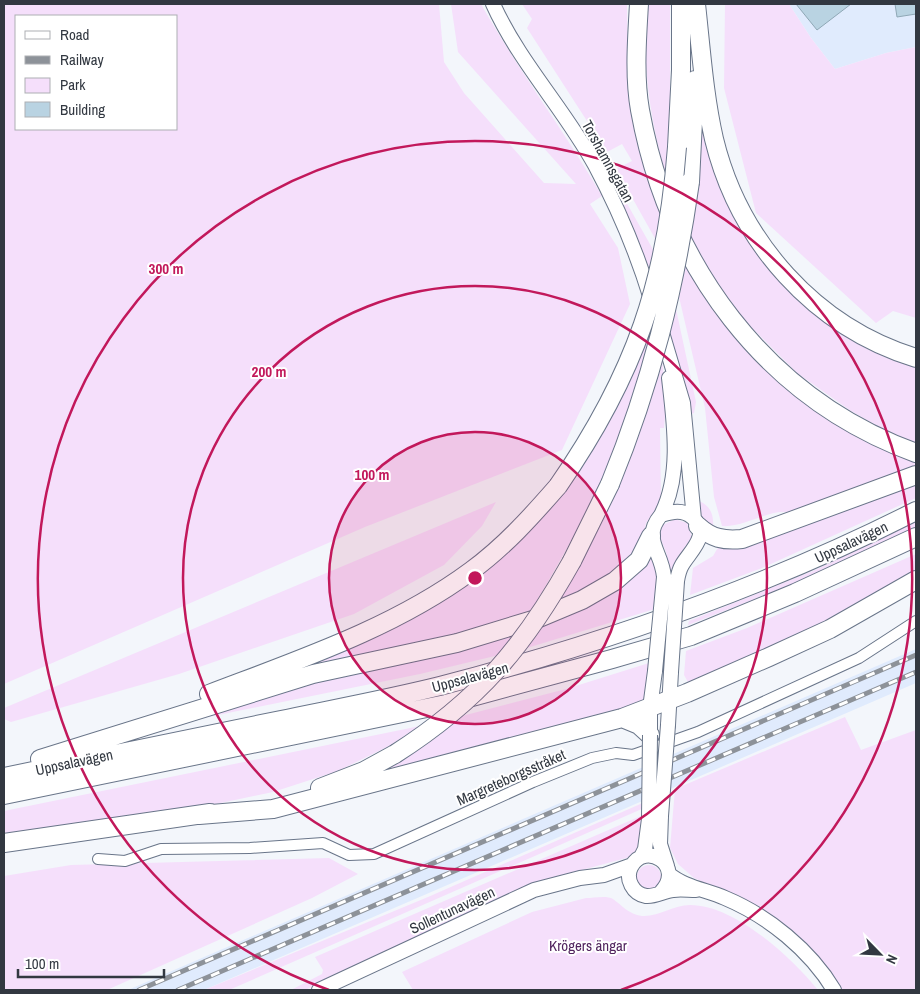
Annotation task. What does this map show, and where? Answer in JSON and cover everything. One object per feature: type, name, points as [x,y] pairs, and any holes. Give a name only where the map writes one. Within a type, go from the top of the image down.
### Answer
[{"type":"highway","points":[[638,4],[636,39],[640,108],[651,162],[669,212],[687,253],[735,323],[767,359],[794,384],[824,405],[887,440],[916,453]]},
{"type":"highway","points":[[4,769],[282,666],[380,624],[442,591],[472,570],[527,522],[558,486],[588,443],[612,401],[634,352],[660,268],[673,191],[677,147],[681,70],[680,4]]},
{"type":"highway","points":[[4,843],[199,814],[292,797],[364,771],[430,732],[483,686],[531,630],[572,561],[610,484],[628,440],[657,353],[674,282],[690,182],[695,108],[695,4]]},
{"type":"highway","points":[[695,4],[705,91],[714,139],[730,188],[752,232],[794,284],[817,306],[874,342],[916,358]]},
{"type":"highway","points":[[696,522],[708,535],[717,538],[742,538],[916,475]]},
{"type":"highway","name":"Uppsalavägen","points":[[4,777],[438,686],[532,661],[694,609],[866,537],[916,511]]},
{"type":"highway","points":[[4,769],[313,674],[457,643],[532,621],[564,608],[615,581],[639,560],[651,536]]},
{"type":"highway","name":"Uppsalavägen","points":[[4,795],[446,704],[620,657],[691,636],[794,593],[916,537]]},
{"type":"highway","points":[[199,814],[274,809],[622,718],[669,700],[830,629],[916,580]]},
{"type":"highway","points":[[622,718],[639,725],[650,735]]},
{"type":"street","name":"Torshamnsgatan","points":[[493,4],[510,36],[595,164],[642,268],[682,403],[696,522],[700,534],[698,543],[671,579]]},
{"type":"street","name":"Torshamnsgatan","points":[[651,536],[652,528],[670,496],[674,458],[673,421],[665,348]]},
{"type":"street","points":[[661,515],[677,511],[688,514],[696,522]]},
{"type":"street","points":[[630,884],[628,878],[636,861],[645,849],[655,818],[668,725],[671,672],[671,579],[651,536]]},
{"type":"street","points":[[661,892],[669,881],[655,818],[650,708],[671,579]]},
{"type":"street","name":"Margreteborgsstråket","points":[[98,859],[125,861],[162,849],[250,848],[323,843],[349,856],[374,854],[533,782],[592,758],[616,753],[633,755],[698,732],[859,658],[916,621]]},
{"type":"street","name":"Sollentunavägen","points":[[319,990],[534,890],[580,878],[604,875],[653,856],[659,858],[678,880],[732,901],[776,927],[805,953],[834,990]]},
{"type":"street","name":"Sollentunavägen","points":[[604,875],[630,884],[640,894],[655,896],[661,892],[673,890],[704,890]]},
{"type":"shaded area","points":[[789,4],[916,4],[916,47],[886,53],[835,69],[811,38]]},
{"type":"shaded area","points":[[916,649],[916,683],[204,990],[128,990]]},
{"type":"green space","points":[[4,4],[439,4],[444,62],[464,93],[544,183],[576,184],[458,52],[451,4],[481,4],[510,53],[602,196],[590,204],[618,248],[630,304],[562,450],[365,527],[4,684]]},
{"type":"green space","points":[[522,4],[627,4],[628,91],[641,156],[661,213],[657,242],[616,169],[632,161],[622,144],[607,152],[527,28],[532,19]]},
{"type":"green space","points":[[646,4],[670,4],[670,128],[666,178],[652,113],[646,70]]},
{"type":"green space","points":[[725,4],[789,4],[811,38],[835,69],[886,53],[916,47],[916,318],[893,311],[876,323],[756,213],[724,88]]},
{"type":"green space","points":[[706,127],[769,265],[916,364],[916,443],[890,433],[851,411],[797,373],[743,319],[717,282],[690,240],[702,128]]},
{"type":"green space","points":[[608,170],[655,253],[651,272],[606,171]]},
{"type":"green space","points":[[686,264],[754,355],[916,461],[916,471],[790,513],[775,513],[740,524],[722,526],[714,497],[705,408],[679,297]]},
{"type":"green space","points":[[676,309],[696,402],[694,413],[691,414],[686,404],[670,334]]},
{"type":"green space","points":[[651,323],[655,334],[643,377],[597,495],[528,617],[482,631],[265,678],[331,651],[525,534]]},
{"type":"green space","points":[[662,363],[667,396],[664,428],[660,428],[661,504],[646,523],[643,542],[621,569],[555,607],[602,518],[640,426]]},
{"type":"green space","points":[[916,481],[916,498],[762,568],[690,595],[693,568],[713,556],[720,544]]},
{"type":"green space","points":[[699,501],[707,506],[712,514],[713,532],[702,519]]},
{"type":"green space","points":[[496,502],[482,526],[444,565],[354,614],[179,674],[11,722],[4,719],[4,708]]},
{"type":"green space","points":[[675,519],[687,523],[692,537],[676,560],[673,575],[671,575],[666,552],[659,535],[663,525]]},
{"type":"green space","points":[[916,522],[916,528],[819,574],[688,625],[689,621],[815,570]]},
{"type":"green space","points":[[650,551],[656,572],[655,609],[527,648],[546,622]]},
{"type":"green space","points":[[916,554],[916,574],[862,606],[689,684],[684,675],[686,651],[747,628]]},
{"type":"green space","points":[[517,632],[499,655],[420,674],[174,724],[307,682]]},
{"type":"green space","points":[[649,663],[646,699],[614,711],[367,779],[422,747],[462,716],[566,689]]},
{"type":"green space","points":[[845,717],[861,750],[916,730],[916,990],[840,990],[743,900],[694,878],[678,864],[670,848],[675,789]]},
{"type":"green space","points":[[420,726],[389,746],[338,771],[273,792],[216,804],[4,835],[4,811]]},
{"type":"green space","points":[[645,802],[644,808],[229,990],[204,990],[428,897]]},
{"type":"green space","points":[[643,815],[640,844],[635,853],[630,857],[530,884],[305,990],[291,990],[322,974],[323,970],[315,957]]},
{"type":"green space","points":[[329,858],[358,874],[312,898],[107,990],[4,990],[4,876],[71,865]]},
{"type":"green space","points":[[649,865],[658,868],[661,877],[658,886],[649,889],[640,886],[637,877],[640,868]]},
{"type":"green space","name":"Krögers ängar","points":[[586,898],[610,898],[629,912],[642,916],[654,915],[690,905],[707,907],[725,914],[761,935],[793,963],[818,990],[413,990],[402,972],[532,912]]},
{"type":"building","points":[[796,4],[851,4],[817,30]]},
{"type":"building","points":[[895,4],[916,4],[916,14],[897,17]]},
{"type":"railway","points":[[139,990],[916,655]]},
{"type":"railway","points":[[178,990],[916,672]]}]
